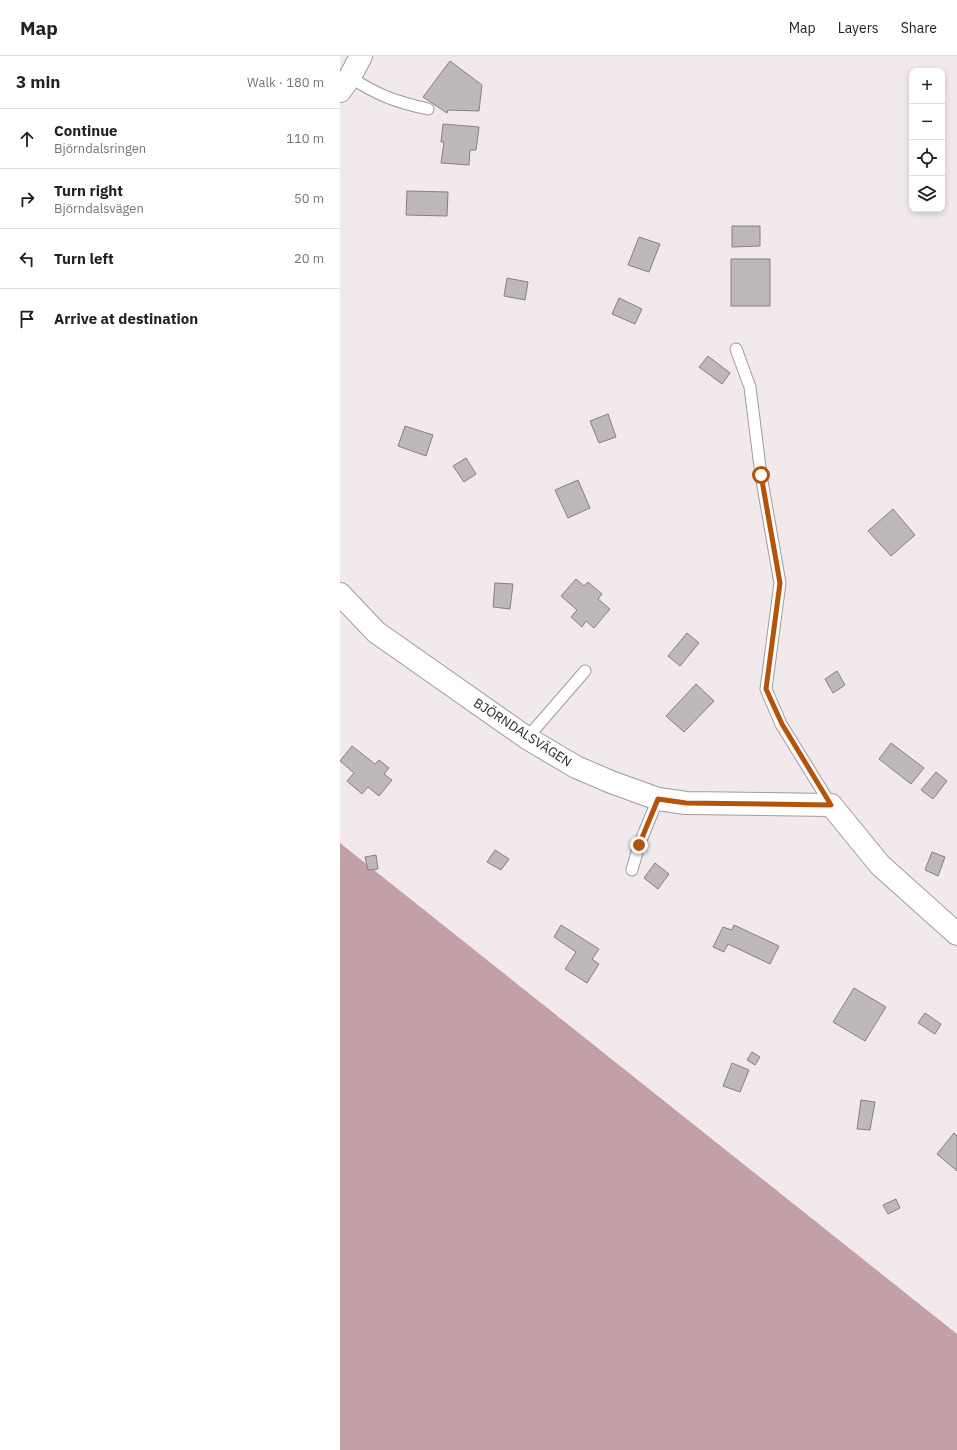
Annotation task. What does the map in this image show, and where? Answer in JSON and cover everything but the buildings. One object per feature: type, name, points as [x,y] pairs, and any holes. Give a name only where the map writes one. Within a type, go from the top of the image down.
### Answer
[{"type":"street","points":[[345,84],[361,56]]},
{"type":"street","name":"BJÖRNDALSVÄGEN","points":[[340,594],[376,632],[527,738],[576,767],[611,782],[658,799],[686,803],[831,805]]},
{"type":"street","points":[[831,805],[880,865],[957,934]]},
{"type":"lane","points":[[345,84],[372,92],[397,102],[428,109]]},
{"type":"lane","points":[[736,349],[750,387],[761,475],[780,583],[766,689],[782,724],[831,805]]},
{"type":"lane","points":[[527,738],[585,670]]},
{"type":"lane","points":[[632,870],[639,845],[658,799]]},
{"type":"shaded area","points":[[340,843],[957,1334],[957,1450],[340,1450]]},
{"type":"route","points":[[639,845],[658,799],[686,803],[831,805],[782,724],[766,689],[780,583],[761,475]]}]
